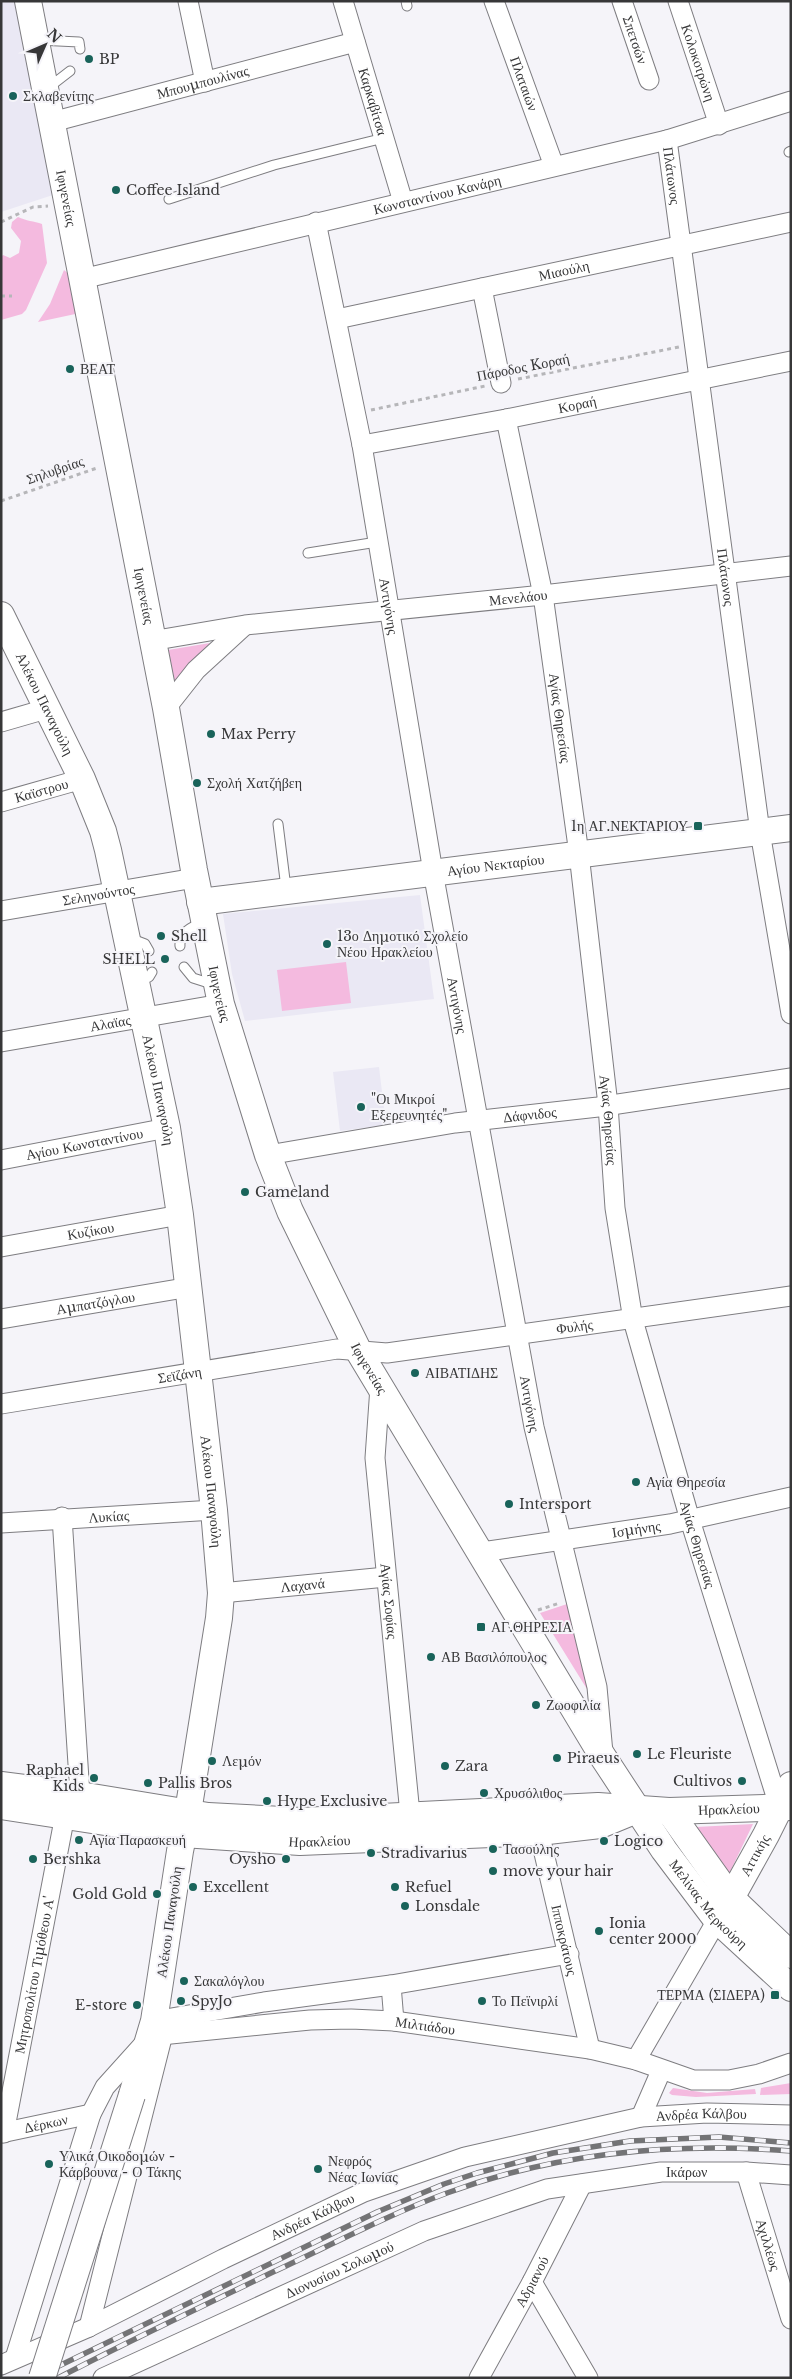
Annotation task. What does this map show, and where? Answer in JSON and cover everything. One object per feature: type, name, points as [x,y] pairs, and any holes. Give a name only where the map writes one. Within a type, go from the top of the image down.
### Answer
[{"type":"street","name":"Ιφιγενείας","points":[[28,1],[151,641],[166,708],[200,900],[219,994],[268,1155],[290,1211],[358,1350],[482,1552],[603,1757],[637,1810]]},
{"type":"street","points":[[188,1],[205,82]]},
{"type":"street","name":"Καρκαβίτσα","points":[[344,1],[403,202]]},
{"type":"street","name":"Πλαταιών","points":[[494,1],[554,166]]},
{"type":"street","name":"Σπετσών","points":[[622,1],[649,80]]},
{"type":"street","name":"Κολοκοτρώνη","points":[[678,1],[719,125]]},
{"type":"street","name":"Μπουμπουλίνας","points":[[52,122],[355,42]]},
{"type":"street","name":"Κωνσταντίνου Κανάρη","points":[[82,279],[667,140],[791,101]]},
{"type":"street","name":"Πλάτωνος","points":[[667,140],[760,832],[790,1013]]},
{"type":"street","name":"Αντιγόνης","points":[[316,222],[362,445],[433,872],[534,1427],[597,1687],[603,1757]]},
{"type":"street","name":"Μιαούλη","points":[[337,319],[791,222]]},
{"type":"street","points":[[482,288],[501,383]]},
{"type":"street","name":"Κοραή","points":[[362,445],[506,419],[791,361]]},
{"type":"street","name":"Αγίας Θηρεσίας","points":[[506,419],[543,595],[579,854],[608,1105],[615,1208],[633,1320],[690,1520],[787,1799]]},
{"type":"street","name":"Μενελάου","points":[[151,641],[244,625],[543,595],[791,566]]},
{"type":"street","name":"Αλέκου Παναγούλη","points":[[1,615],[46,710],[82,778],[103,831],[127,938],[144,977],[143,1017],[166,1128],[190,1287],[221,1593],[219,1618],[185,1823],[156,2030],[132,2095],[42,2378]]},
{"type":"street","points":[[166,708],[196,670],[244,625]]},
{"type":"street","points":[[1,722],[46,710]]},
{"type":"street","name":"Καϊστρου","points":[[1,802],[82,778]]},
{"type":"street","name":"Αγίου Νεκταρίου","points":[[200,900],[287,891],[791,828]]},
{"type":"street","name":"Σεληνούντος","points":[[1,911],[117,892],[200,900]]},
{"type":"street","name":"Αλαϊας","points":[[1,1042],[143,1017],[219,994]]},
{"type":"street","name":"Δάφνιδος","points":[[268,1155],[479,1120],[608,1105],[791,1078]]},
{"type":"street","name":"Αγίου Κωνσταντίνου","points":[[1,1160],[166,1128]]},
{"type":"street","name":"Κυζίκου","points":[[1,1247],[180,1214]]},
{"type":"street","name":"Αμπατζόγλου","points":[[1,1319],[190,1287]]},
{"type":"street","name":"Φυλής","points":[[358,1350],[386,1353],[633,1320],[791,1296]]},
{"type":"street","name":"Σεϊζάνη","points":[[1,1404],[200,1373],[337,1349],[358,1350]]},
{"type":"street","name":"Αγίας Σοφίας","points":[[380,1387],[375,1458],[410,1814]]},
{"type":"street","name":"Ισμήνης","points":[[482,1552],[561,1542],[690,1520],[791,1497]]},
{"type":"street","name":"Λυκίας","points":[[1,1522],[214,1510]]},
{"type":"street","points":[[62,1518],[80,1795]]},
{"type":"street","name":"Λαχανά","points":[[221,1593],[386,1577]]},
{"type":"street","name":"Ηρακλείου","points":[[1,1785],[80,1795],[185,1823],[300,1842],[539,1832],[600,1825],[637,1810]]},
{"type":"street","name":"Ηρακλείου","points":[[1,1806],[65,1816],[185,1823],[218,1817],[302,1821],[410,1814],[513,1812],[598,1806],[670,1812],[787,1799]]},
{"type":"street","name":"Αττικής","points":[[731,1898],[787,1799]]},
{"type":"street","name":"Μελίνας Μερκούρη","points":[[637,1810],[716,1919],[791,1988]]},
{"type":"street","name":"Μελίνας Μερκούρη","points":[[670,1812],[731,1898],[791,1955]]},
{"type":"street","name":"Μητροπολίτου Τιμόθεου Α'","points":[[3,2133],[65,1816]]},
{"type":"street","name":"Ιπποκράτους","points":[[539,1832],[590,2049]]},
{"type":"street","points":[[636,2060],[716,1919],[731,1898]]},
{"type":"street","points":[[8,2362],[91,2114],[105,2087],[156,2030],[264,2002],[391,1985],[569,1954]]},
{"type":"street","points":[[391,1985],[394,2021]]},
{"type":"street","name":"Μιλτιάδου","points":[[156,2030],[310,2020],[394,2021],[590,2049],[636,2060],[693,2080],[729,2080],[759,2074],[791,2063]]},
{"type":"street","points":[[88,2327],[156,2030]]},
{"type":"street","points":[[641,2117],[661,2070]]},
{"type":"street","name":"Ανδρέα Κάλβου","points":[[8,2362],[88,2327],[223,2259],[364,2192],[465,2158],[586,2128],[641,2117],[707,2113],[791,2114]]},
{"type":"street","name":"Δέρκων","points":[[3,2133],[91,2114]]},
{"type":"street","name":"Ικάρων","points":[[582,2184],[661,2172],[746,2172],[791,2175]]},
{"type":"street","name":"Αχιλλέως","points":[[746,2172],[791,2319]]},
{"type":"street","name":"Αδριανού","points":[[479,2378],[532,2282],[582,2184]]},
{"type":"street","name":"Διονυσίου Σολωμού","points":[[103,2378],[424,2231],[547,2189],[582,2184]]},
{"type":"street","points":[[532,2282],[588,2378]]},
{"type":"lane","points":[[37,40],[79,42],[80,49]]},
{"type":"lane","points":[[45,89],[70,71]]},
{"type":"lane","points":[[169,199],[274,164],[384,138]]},
{"type":"lane","points":[[308,553],[377,542]]},
{"type":"lane","points":[[278,824],[287,891]]},
{"type":"lane","points":[[180,946],[180,939],[200,900]]},
{"type":"lane","points":[[127,938],[145,944],[148,951]]},
{"type":"lane","points":[[184,967],[193,978],[219,994]]},
{"type":"path","points":[[1,215],[3,221],[33,207],[54,205]]},
{"type":"path","points":[[1,296],[12,296]]},
{"type":"path","name":"Πάροδος Kοραή","points":[[356,413],[694,344]]},
{"type":"path","name":"Σηλυβρίας","points":[[1,500],[117,461]]},
{"type":"path","points":[[520,1616],[575,1598]]},
{"type":"shaded area","points":[[1,1],[23,1],[62,192],[1,212]]},
{"type":"shaded area","points":[[18,217],[42,224],[47,263],[26,310],[22,314],[1,320],[1,257],[3,255],[10,258],[19,253],[21,241],[11,228],[12,222]]},
{"type":"shaded area","points":[[64,270],[72,277],[80,313],[38,322],[50,304]]},
{"type":"shaded area","points":[[210,643],[174,685],[168,650]]},
{"type":"shaded area","name":"13ο Δημοτικό Σχολείο Νέου Ηρακλείου","points":[[420,895],[434,999],[245,1021],[232,974],[223,914]]},
{"type":"shaded area","points":[[346,962],[351,1003],[282,1011],[277,970]]},
{"type":"shaded area","name":"\"Οι Μικροί Εξερευνητές\"","points":[[379,1067],[386,1125],[340,1131],[333,1072]]},
{"type":"shaded area","points":[[570,1603],[590,1694],[540,1613]]},
{"type":"shaded area","points":[[753,1824],[728,1876],[696,1827]]},
{"type":"shaded area","points":[[791,2083],[791,2094],[760,2095],[761,2088]]},
{"type":"shaded area","points":[[673,2088],[707,2093],[755,2089],[756,2094],[696,2097],[672,2095],[669,2093]]},
{"type":"railway","points":[[34,2378],[377,2212],[444,2184],[477,2173],[553,2153],[630,2141],[719,2137],[791,2143]]},
{"type":"railway","points":[[58,2378],[165,2324],[381,2221],[447,2193],[489,2179],[574,2159],[617,2153],[704,2148],[791,2151]]},
{"type":"place","name":"BP","points":[[89,59]]},
{"type":"place","name":"Σκλαβενίτης","points":[[13,96]]},
{"type":"place","name":"Coffee Island","points":[[116,190]]},
{"type":"place","name":"ΒΕΑΤ","points":[[70,369]]},
{"type":"place","name":"Max Perry","points":[[211,734]]},
{"type":"place","name":"Σχολή Χατζήβεη","points":[[197,783]]},
{"type":"place","name":"1η ΑΓ.ΝΕΚΤΑΡΙΟΥ","points":[[698,826]]},
{"type":"place","name":"Shell","points":[[161,936]]},
{"type":"place","name":"13ο Δημοτικό Σχολείο Νέου Ηρακλείου","points":[[327,944]]},
{"type":"place","name":"SHELL","points":[[165,959]]},
{"type":"place","name":"\"Οι Μικροί Εξερευνητές\"","points":[[361,1107]]},
{"type":"place","name":"Gameland","points":[[245,1192]]},
{"type":"place","name":"ΑΙΒΑΤΙΔΗΣ","points":[[415,1373]]},
{"type":"place","name":"Αγία Θηρεσία","points":[[636,1482]]},
{"type":"place","name":"Intersport","points":[[509,1504]]},
{"type":"place","name":"ΑΓ.ΘΗΡΕΣΙΑ","points":[[481,1627]]},
{"type":"place","name":"ΑΒ Βασιλόπουλος","points":[[431,1657]]},
{"type":"place","name":"Ζωοφιλία","points":[[536,1705]]},
{"type":"place","name":"Le Fleuriste","points":[[637,1754]]},
{"type":"place","name":"Piraeus","points":[[557,1758]]},
{"type":"place","name":"Λεμόν","points":[[212,1761]]},
{"type":"place","name":"Zara","points":[[445,1766]]},
{"type":"place","name":"Raphael Kids","points":[[94,1778]]},
{"type":"place","name":"Cultivos","points":[[742,1781]]},
{"type":"place","name":"Pallis Bros","points":[[148,1783]]},
{"type":"place","name":"Χρυσόλιθος","points":[[484,1793]]},
{"type":"place","name":"Hype Exclusive","points":[[267,1801]]},
{"type":"place","name":"Αγία Παρασκευή","points":[[79,1840]]},
{"type":"place","name":"Logico","points":[[604,1841]]},
{"type":"place","name":"Τασούλης","points":[[493,1849]]},
{"type":"place","name":"Stradivarius","points":[[371,1853]]},
{"type":"place","name":"Bershka","points":[[33,1859]]},
{"type":"place","name":"Oysho","points":[[286,1859]]},
{"type":"place","name":"move your hair","points":[[493,1871]]},
{"type":"place","name":"Excellent","points":[[193,1887]]},
{"type":"place","name":"Refuel","points":[[395,1887]]},
{"type":"place","name":"Gold Gold","points":[[157,1894]]},
{"type":"place","name":"Lonsdale","points":[[405,1906]]},
{"type":"place","name":"Ionia center 2000","points":[[599,1931]]},
{"type":"place","name":"Σακαλόγλου","points":[[184,1981]]},
{"type":"place","name":"ΤΕΡΜΑ (ΣΙΔΕΡΑ)","points":[[775,1995]]},
{"type":"place","name":"SpyJo","points":[[181,2001]]},
{"type":"place","name":"Το Πεϊνιρλί","points":[[482,2001]]},
{"type":"place","name":"E-store","points":[[137,2005]]},
{"type":"place","name":"Υλικά Οικοδομών - Κάρβουνα - Ο Τάκης","points":[[49,2164]]},
{"type":"place","name":"Νεφρός Νέας Ιωνίας","points":[[318,2169]]}]
